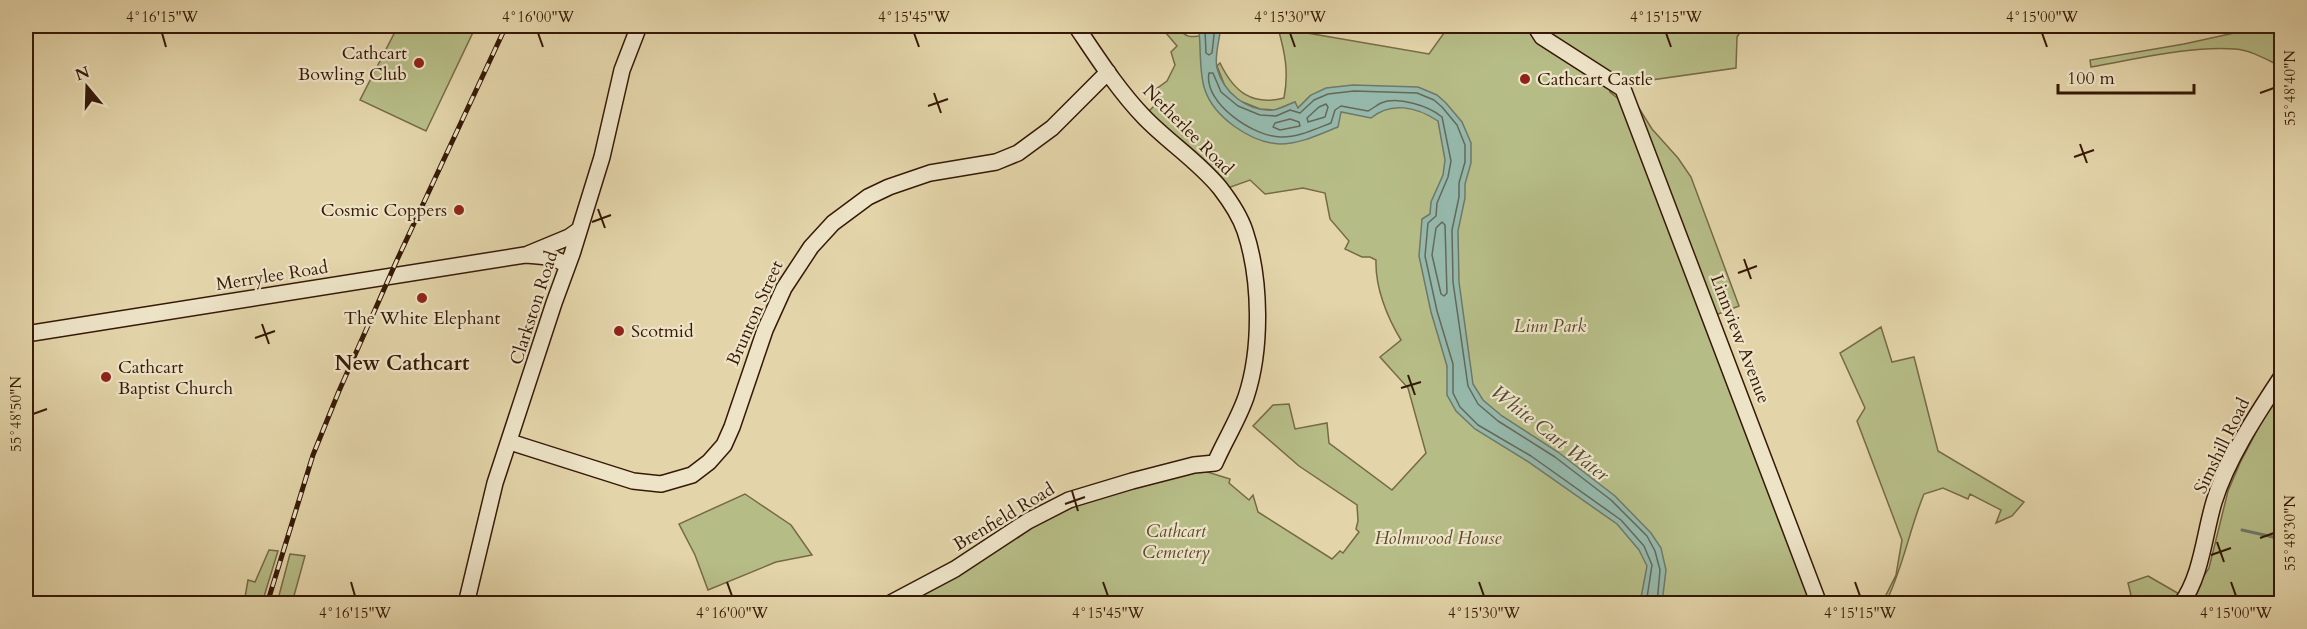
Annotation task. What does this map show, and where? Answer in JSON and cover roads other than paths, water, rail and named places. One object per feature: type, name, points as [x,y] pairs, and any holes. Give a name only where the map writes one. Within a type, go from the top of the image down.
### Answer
[{"type":"street","name":"Clarkston Road","points":[[466,603],[495,483],[570,260],[602,157],[622,70],[639,26]]},
{"type":"street","name":"Netherlee Road","points":[[1076,26],[1142,115],[1220,189],[1240,220],[1246,236],[1258,312],[1255,355],[1246,397],[1215,462]]},
{"type":"street","name":"Linnview Avenue","points":[[1535,26],[1542,37],[1623,89],[1819,603]]},
{"type":"street","name":"Brunton Street","points":[[510,442],[633,481],[661,484],[692,475],[709,462],[724,445],[762,338],[784,288],[811,247],[833,223],[868,197],[889,187],[930,173],[984,165],[1018,153],[1052,128],[1107,70]]},
{"type":"street","name":"Merrylee Road","points":[[26,334],[530,253],[569,237],[579,230]]},
{"type":"street","name":"Merrylee Road","points":[[530,253],[570,260]]},
{"type":"street","name":"Simshill Road","points":[[2181,603],[2188,592],[2198,564],[2218,493],[2247,429],[2282,376]]},
{"type":"street","name":"Brenfield Road","points":[[889,603],[955,569],[1028,521],[1069,500],[1132,481],[1215,462]]},
{"type":"water","points":[[1193,26],[1221,26],[1216,58],[1220,77],[1230,92],[1254,108],[1273,110],[1295,102],[1298,108],[1311,95],[1326,88],[1353,85],[1418,87],[1437,95],[1462,122],[1471,143],[1471,163],[1465,184],[1465,198],[1458,231],[1459,282],[1473,384],[1483,400],[1502,416],[1558,452],[1615,496],[1651,533],[1661,548],[1666,570],[1662,603],[1640,603],[1647,566],[1639,550],[1617,524],[1527,461],[1475,429],[1456,411],[1447,395],[1447,366],[1431,312],[1419,256],[1422,219],[1430,214],[1431,202],[1443,175],[1445,160],[1438,121],[1421,112],[1404,108],[1387,109],[1371,118],[1341,112],[1338,127],[1310,138],[1280,144],[1257,139],[1225,119],[1210,100],[1202,77],[1199,31]]},
{"type":"waterway","points":[[2242,530],[2282,539]]},
{"type":"railway","points":[[267,604],[313,455],[339,391],[506,26]]},
{"type":"place","name":"Cathcart Bowling Club","points":[[419,63]]},
{"type":"place","name":"Cathcart Castle","points":[[1525,79]]},
{"type":"place","name":"Cosmic Coppers","points":[[459,210]]},
{"type":"place","name":"The White Elephant","points":[[422,298]]},
{"type":"place","name":"Scotmid","points":[[619,331]]},
{"type":"place","name":"Cathcart Baptist Church","points":[[106,377]]},
{"type":"district","name":"New Cathcart","points":[[402,363]]},
{"type":"park label","name":"Linn Park","points":[[1550,326]]},
{"type":"park label","name":"Holmwood House","points":[[1438,538]]},
{"type":"park label","name":"Cathcart Cemetery","points":[[1176,541]]},
{"type":"water label","name":"White Cart Water","points":[[1550,433]]}]
